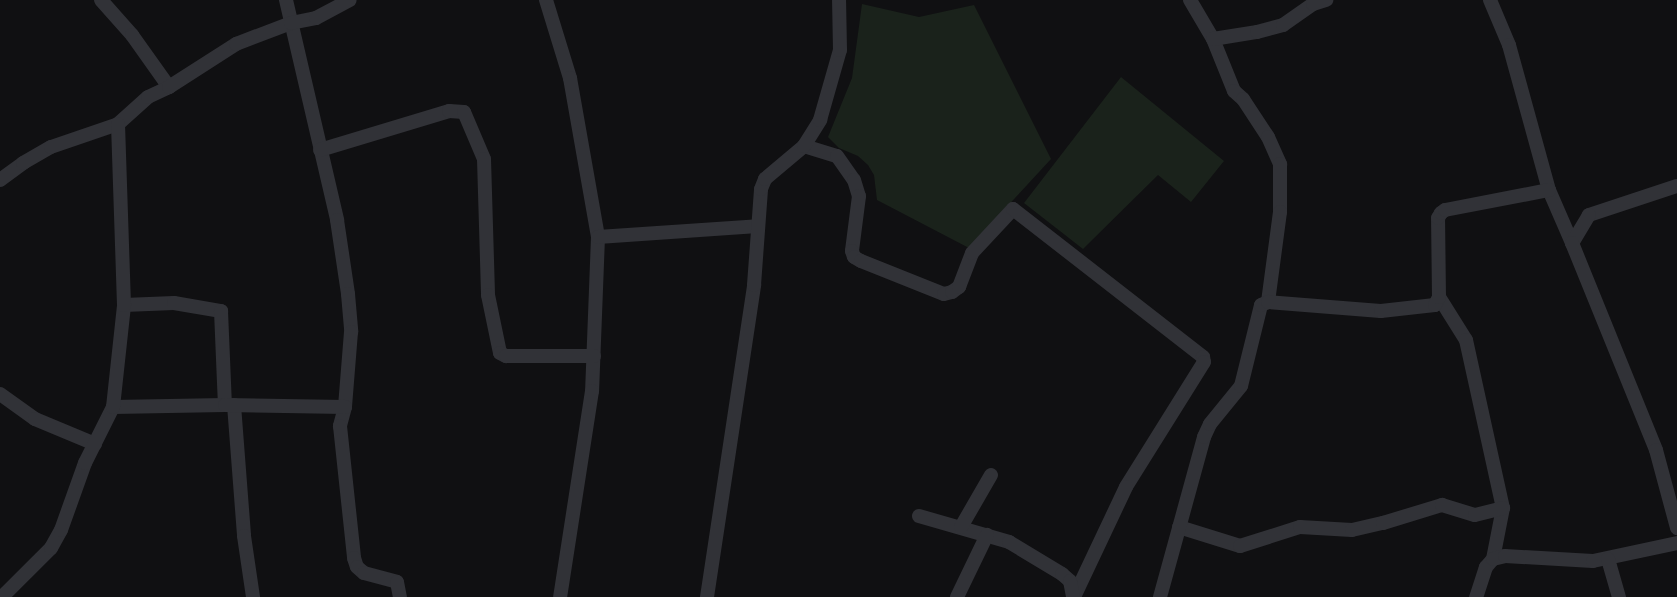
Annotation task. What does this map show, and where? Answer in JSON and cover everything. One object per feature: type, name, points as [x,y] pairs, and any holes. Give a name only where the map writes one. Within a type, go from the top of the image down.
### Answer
[{"type":"street","points":[[101,0],[132,35],[169,87]]},
{"type":"street","points":[[286,0],[337,220],[350,313],[345,407],[340,426],[354,558],[357,567],[364,573],[397,582],[400,597]]},
{"type":"street","points":[[0,180],[51,147],[118,124],[148,97],[169,87],[236,44],[291,23],[316,18],[350,0]]},
{"type":"street","points":[[546,0],[570,78],[598,237],[594,356],[589,414],[560,597]]},
{"type":"street","points":[[707,597],[752,297],[758,226],[765,179],[804,146],[820,120],[836,71],[840,50],[838,0]]},
{"type":"street","points":[[1190,0],[1213,39],[1234,91],[1243,99],[1268,137],[1280,164],[1280,212],[1268,302]]},
{"type":"street","points":[[1213,39],[1283,25],[1313,4],[1326,0]]},
{"type":"street","points":[[1490,0],[1509,45],[1548,190],[1572,243],[1656,450],[1677,528]]},
{"type":"street","points":[[320,150],[449,111],[464,112],[484,159],[488,295],[496,345],[500,353],[506,356],[594,356]]},
{"type":"street","points":[[2,597],[51,548],[61,530],[95,444],[113,407],[124,305],[118,124]]},
{"type":"street","points":[[804,146],[837,156],[854,180],[859,196],[852,251],[861,261],[944,294],[952,292],[959,287],[972,253],[1013,209],[1203,357],[1203,362],[1126,487],[1073,597]]},
{"type":"street","points":[[1572,243],[1588,215],[1677,186]]},
{"type":"street","points":[[1476,597],[1486,567],[1493,559],[1503,508],[1466,340],[1439,297],[1438,218],[1444,210],[1548,190]]},
{"type":"street","points":[[598,237],[758,226]]},
{"type":"street","points":[[1160,597],[1204,437],[1210,424],[1241,386],[1262,305],[1268,302],[1381,311],[1425,307],[1434,304],[1439,297]]},
{"type":"street","points":[[124,305],[174,303],[221,311],[252,597]]},
{"type":"street","points":[[0,394],[35,419],[95,444]]},
{"type":"street","points":[[113,407],[230,405],[345,407]]},
{"type":"street","points":[[961,527],[991,475]]},
{"type":"street","points":[[1179,527],[1240,546],[1300,526],[1352,530],[1383,524],[1442,505],[1475,515],[1503,508]]},
{"type":"street","points":[[919,516],[1009,542],[1062,574],[1070,581],[1073,597]]},
{"type":"street","points":[[957,597],[987,535]]},
{"type":"street","points":[[1493,559],[1505,556],[1593,561],[1677,543]]},
{"type":"street","points":[[1608,559],[1619,597]]},
{"type":"shaded area","points":[[862,4],[919,17],[974,5],[1051,159],[969,248],[877,200],[874,175],[868,165],[858,156],[839,148],[828,137],[852,78]]},
{"type":"shaded area","points":[[1121,77],[1224,161],[1191,202],[1158,175],[1083,249],[1024,203]]}]
